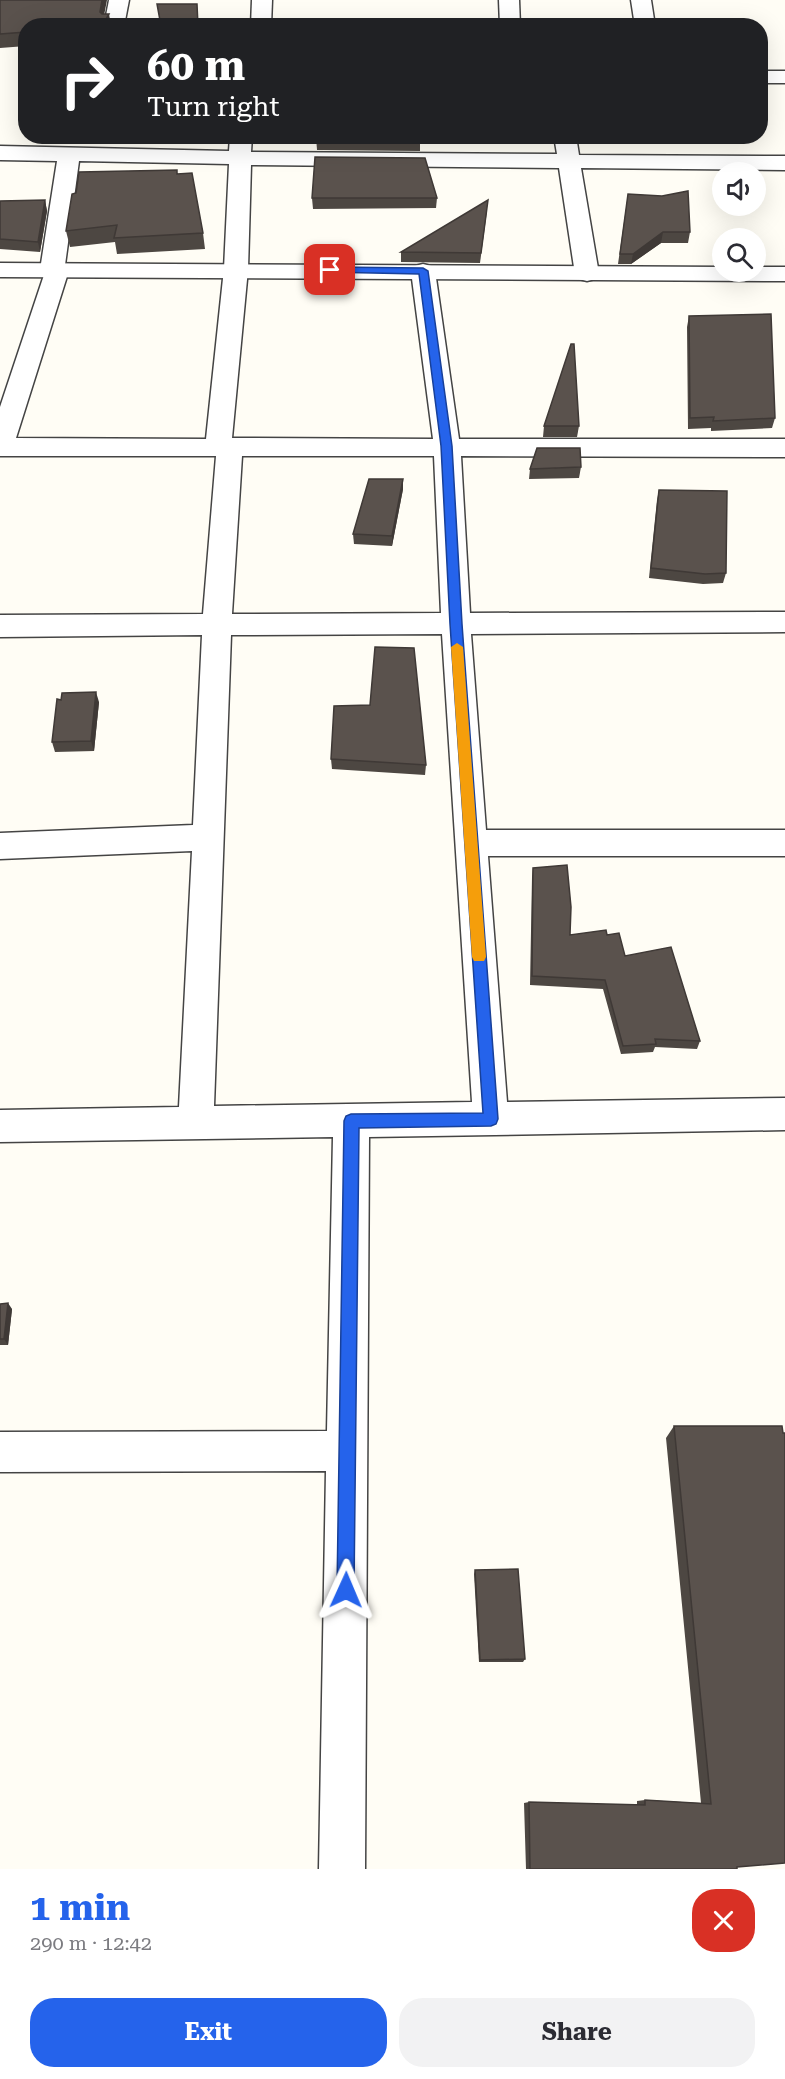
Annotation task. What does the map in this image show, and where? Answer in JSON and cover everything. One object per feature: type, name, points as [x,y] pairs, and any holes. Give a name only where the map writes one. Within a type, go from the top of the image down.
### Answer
[{"type":"street","points":[[116,18],[119,0]]},
{"type":"street","points":[[261,18],[262,0]]},
{"type":"street","points":[[509,0],[510,18]]},
{"type":"street","points":[[641,0],[644,18]]},
{"type":"street","points":[[768,77],[785,77]]},
{"type":"street","points":[[566,144],[587,274]]},
{"type":"street","points":[[195,1123],[224,446],[236,269],[241,147]]},
{"type":"street","points":[[0,153],[84,148],[241,147],[568,161],[785,163]]},
{"type":"street","points":[[84,148],[55,270],[0,447],[785,448]]},
{"type":"street","points":[[0,270],[236,269],[587,274],[785,274]]},
{"type":"street","points":[[423,271],[447,446],[456,624],[491,1119]]},
{"type":"street","points":[[0,626],[785,622]]},
{"type":"street","points":[[0,846],[208,837]]},
{"type":"street","points":[[471,843],[785,843]]},
{"type":"street","points":[[0,1126],[785,1114]]},
{"type":"street","points":[[342,1869],[351,1121]]},
{"type":"street","points":[[0,1452],[347,1451]]},
{"type":"building","points":[[0,0],[102,0],[100,12],[109,14],[107,18],[18,18],[18,33],[0,34]]},
{"type":"building","points":[[157,4],[197,4],[198,18],[160,18]]},
{"type":"building","points":[[315,157],[425,158],[437,198],[312,198]]},
{"type":"building","points":[[177,170],[177,174],[192,173],[203,233],[114,238],[117,225],[66,231],[72,194],[76,193],[79,172]]},
{"type":"building","points":[[688,191],[690,232],[663,232],[633,254],[620,254],[628,194],[662,196]]},
{"type":"building","points":[[45,200],[38,242],[0,239],[0,201]]},
{"type":"building","points":[[488,200],[481,253],[401,252]]},
{"type":"building","points":[[771,314],[775,418],[713,421],[714,417],[690,418],[689,316]]},
{"type":"building","points":[[571,344],[574,344],[579,426],[544,426]]},
{"type":"building","points":[[537,448],[580,448],[581,467],[530,469]]},
{"type":"building","points":[[369,479],[403,479],[392,536],[353,534]]},
{"type":"building","points":[[659,490],[727,491],[726,573],[705,574],[651,568]]},
{"type":"building","points":[[375,647],[414,648],[426,765],[331,759],[334,706],[370,705]]},
{"type":"building","points":[[96,692],[91,741],[52,742],[57,699],[61,700],[62,693]]},
{"type":"building","points":[[567,865],[571,907],[570,935],[606,930],[607,935],[619,933],[625,956],[671,947],[700,1041],[655,1039],[656,1044],[623,1046],[605,980],[532,976],[533,868]]},
{"type":"building","points":[[8,1303],[4,1339],[0,1339],[0,1304]]},
{"type":"building","points":[[674,1426],[782,1426],[783,1433],[785,1433],[785,1863],[737,1867],[737,1869],[530,1869],[529,1802],[645,1805],[645,1800],[711,1804]]},
{"type":"building","points":[[518,1569],[525,1659],[480,1660],[475,1570]]},
{"type":"slow traffic","points":[[457,647],[479,957]]},
{"type":"route","points":[[330,270],[423,271],[447,446],[456,624],[491,1119],[351,1121],[346,1590]]}]
